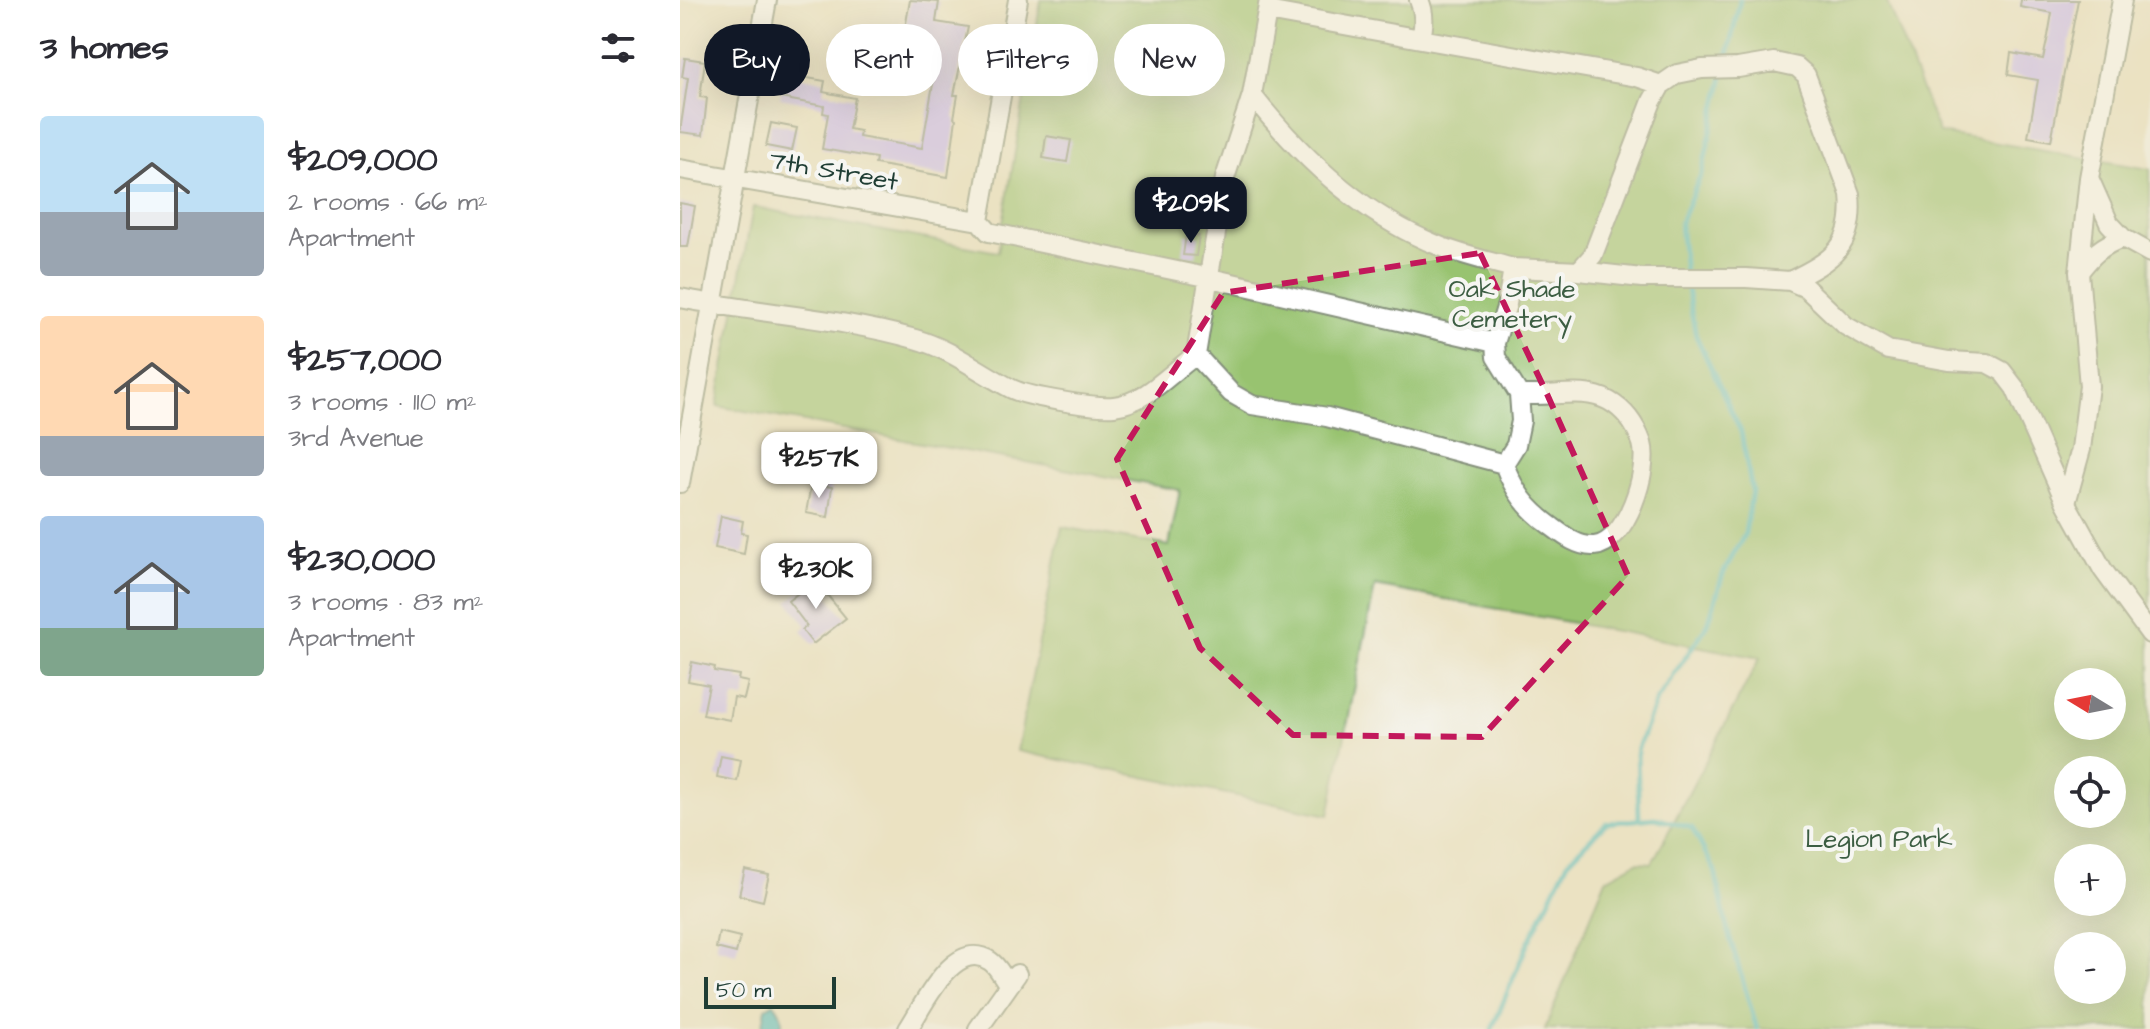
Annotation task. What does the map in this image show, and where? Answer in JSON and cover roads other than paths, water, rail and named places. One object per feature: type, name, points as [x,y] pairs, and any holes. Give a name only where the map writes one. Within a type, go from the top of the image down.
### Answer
[{"type":"street","points":[[680,483],[686,422],[712,304],[767,0]]},
{"type":"street","points":[[979,221],[1018,0]]},
{"type":"street","points":[[1419,0],[1424,25],[1421,39]]},
{"type":"street","points":[[2066,503],[2081,449],[2089,386],[2079,272],[2089,178],[2122,0]]},
{"type":"street","points":[[680,298],[912,338],[962,358],[1014,391],[1113,406],[1133,401],[1153,390],[1196,355],[1206,277],[1225,178],[1252,95],[1268,6],[1421,39],[1622,74],[1661,85]]},
{"type":"street","points":[[1579,271],[1593,255],[1652,101],[1661,85],[1677,74],[1774,62],[1797,67],[1806,75],[1850,194],[1845,241],[1835,255],[1790,281]]},
{"type":"street","points":[[1252,95],[1281,132],[1330,179],[1370,209],[1434,244],[1513,268],[1642,278],[1790,281],[1806,288],[1846,326],[1888,350],[1949,361],[1987,363],[2002,371],[2015,388],[2066,503],[2103,570],[2150,634]]},
{"type":"street","name":"7th Street","points":[[680,169],[979,221],[989,232],[1206,277],[1495,343]]},
{"type":"street","points":[[2089,178],[2109,223],[2123,238],[2150,253]]},
{"type":"street","points":[[2079,272],[2092,254],[2107,243],[2123,238]]},
{"type":"street","points":[[1504,464],[1516,445],[1521,421],[1519,394],[1496,357],[1495,343],[1507,304],[1513,268]]},
{"type":"street","points":[[1196,355],[1231,393],[1252,405],[1327,417],[1504,464]]},
{"type":"street","points":[[1504,464],[1512,485],[1535,515],[1573,541],[1598,546],[1616,532],[1625,520],[1644,464],[1643,445],[1634,424],[1621,409],[1607,400],[1590,394],[1545,397],[1519,394]]},
{"type":"street","points":[[908,1029],[947,970],[959,958],[972,955],[987,959],[1013,980],[978,1029]]},
{"type":"water","points":[[774,1003],[781,1015],[781,1029],[762,1029],[766,1008]]},
{"type":"waterway","points":[[1685,274],[1680,223],[1702,172],[1740,0]]},
{"type":"waterway","points":[[1639,819],[1637,750],[1656,701],[1708,624],[1723,574],[1745,533],[1752,491],[1741,432],[1696,336],[1686,284]]},
{"type":"waterway","points":[[1492,1029],[1527,945],[1568,862],[1606,823],[1655,818],[1692,828],[1715,871],[1727,928],[1757,1029]]},
{"type":"park label","name":"Oak Shade Cemetery","points":[[1512,303]]},
{"type":"park label","name":"Legion Park","points":[[1879,838]]}]
